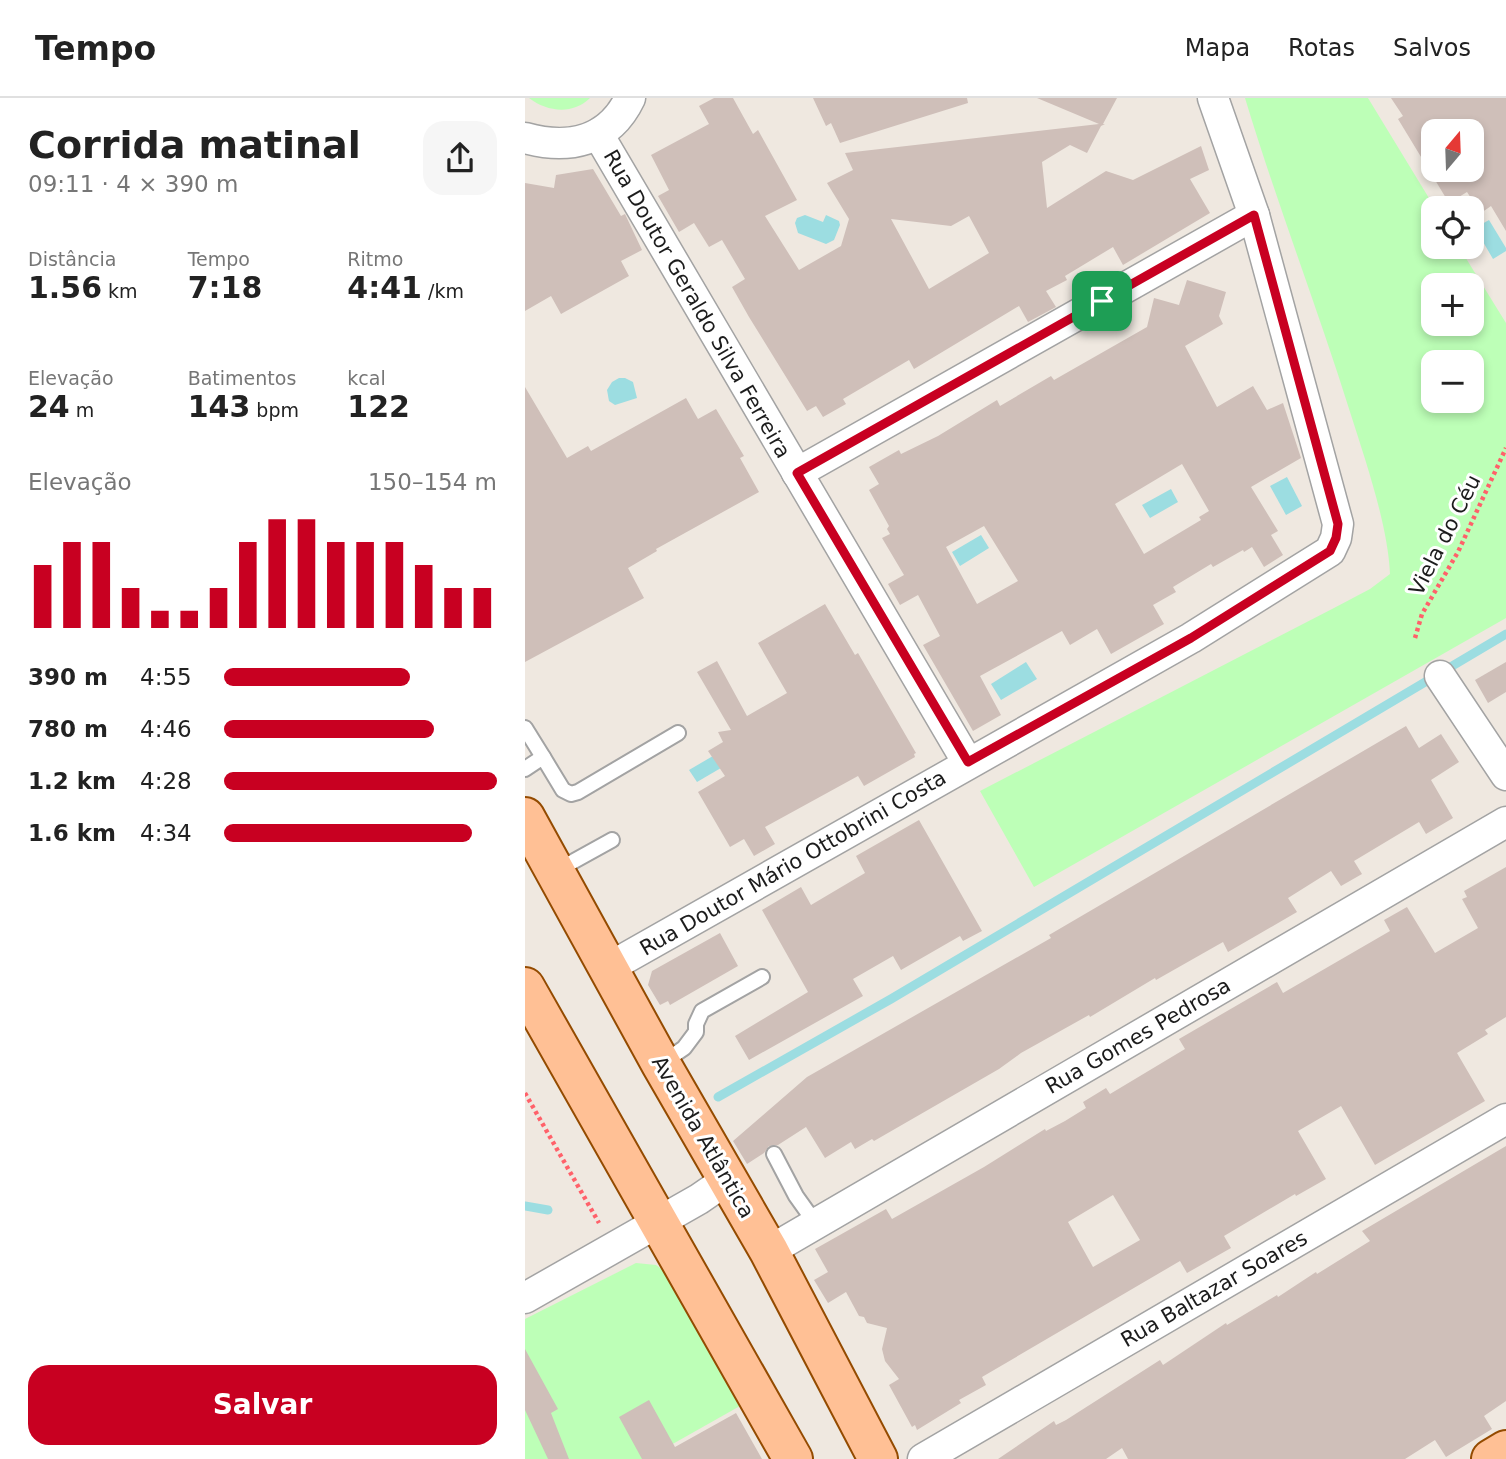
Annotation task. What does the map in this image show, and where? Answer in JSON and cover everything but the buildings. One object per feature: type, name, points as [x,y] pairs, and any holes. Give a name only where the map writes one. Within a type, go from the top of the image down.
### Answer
[{"type":"main road","name":"Avenida Atlântica","points":[[525,817],[660,1064],[769,1251],[879,1459]]},
{"type":"main road","points":[[525,987],[793,1459]]},
{"type":"main road","points":[[1491,1459],[1506,1450]]},
{"type":"street","points":[[525,138],[549,144],[574,143],[598,134],[616,120],[630,98]]},
{"type":"street","name":"Rua Doutor Mário Ottobrini Costa","points":[[608,968],[1191,638],[1330,551],[1338,524],[1254,215],[1213,98]]},
{"type":"street","name":"Rua Doutor Geraldo Silva Ferreira","points":[[598,134],[968,762]]},
{"type":"street","points":[[797,473],[1254,215]]},
{"type":"street","points":[[1440,676],[1506,775]]},
{"type":"street","name":"Rua Gomes Pedrosa","points":[[769,1251],[1506,822]]},
{"type":"street","name":"Rua Baltazar Soares","points":[[923,1459],[1506,1119]]},
{"type":"street","points":[[525,1298],[728,1179]]},
{"type":"lane","points":[[525,728],[563,790],[571,794],[678,733]]},
{"type":"lane","points":[[525,769],[543,757]]},
{"type":"lane","points":[[555,872],[612,840]]},
{"type":"lane","points":[[660,1064],[684,1048],[696,1032],[696,1024],[702,1011],[762,977]]},
{"type":"lane","points":[[774,1154],[796,1196],[815,1224]]},
{"type":"path","name":"Viela do Céu","points":[[1415,638],[1422,614],[1458,552],[1506,448]]},
{"type":"path","points":[[525,1093],[598,1222]]},
{"type":"green space","points":[[529,98],[590,98],[576,107],[560,110],[536,103]]},
{"type":"green space","points":[[1245,98],[1368,98],[1428,196],[1421,196],[1421,259],[1466,259],[1475,273],[1421,273],[1421,336],[1484,336],[1484,287],[1506,323],[1506,618],[1034,887],[980,791],[1370,589],[1390,574],[1381,515],[1338,375]]},
{"type":"green space","points":[[636,1263],[656,1265],[668,1274],[740,1406],[646,1459],[525,1459],[525,1319]]},
{"type":"water","points":[[805,215],[823,222],[826,215],[839,221],[834,240],[826,244],[798,233],[795,223],[797,218]]},
{"type":"water","points":[[1489,220],[1506,248],[1506,251],[1493,259],[1484,244],[1484,223]]},
{"type":"water","points":[[619,378],[633,382],[637,398],[615,405],[609,401],[607,390],[612,382]]},
{"type":"water","points":[[1287,477],[1302,506],[1286,515],[1270,486]]},
{"type":"water","points":[[1171,489],[1178,502],[1150,518],[1142,505]]},
{"type":"water","points":[[981,535],[989,548],[960,566],[952,552]]},
{"type":"water","points":[[1026,662],[1037,679],[1001,700],[991,684]]},
{"type":"water","points":[[718,753],[726,765],[697,782],[689,770]]},
{"type":"waterway","points":[[718,1097],[891,999],[1506,634]]},
{"type":"waterway","points":[[525,1206],[548,1210]]},
{"type":"route","points":[[1254,215],[1338,524],[1336,538],[1330,551],[1322,557],[1191,638],[968,762],[797,473],[1102,301],[1254,215]]}]
